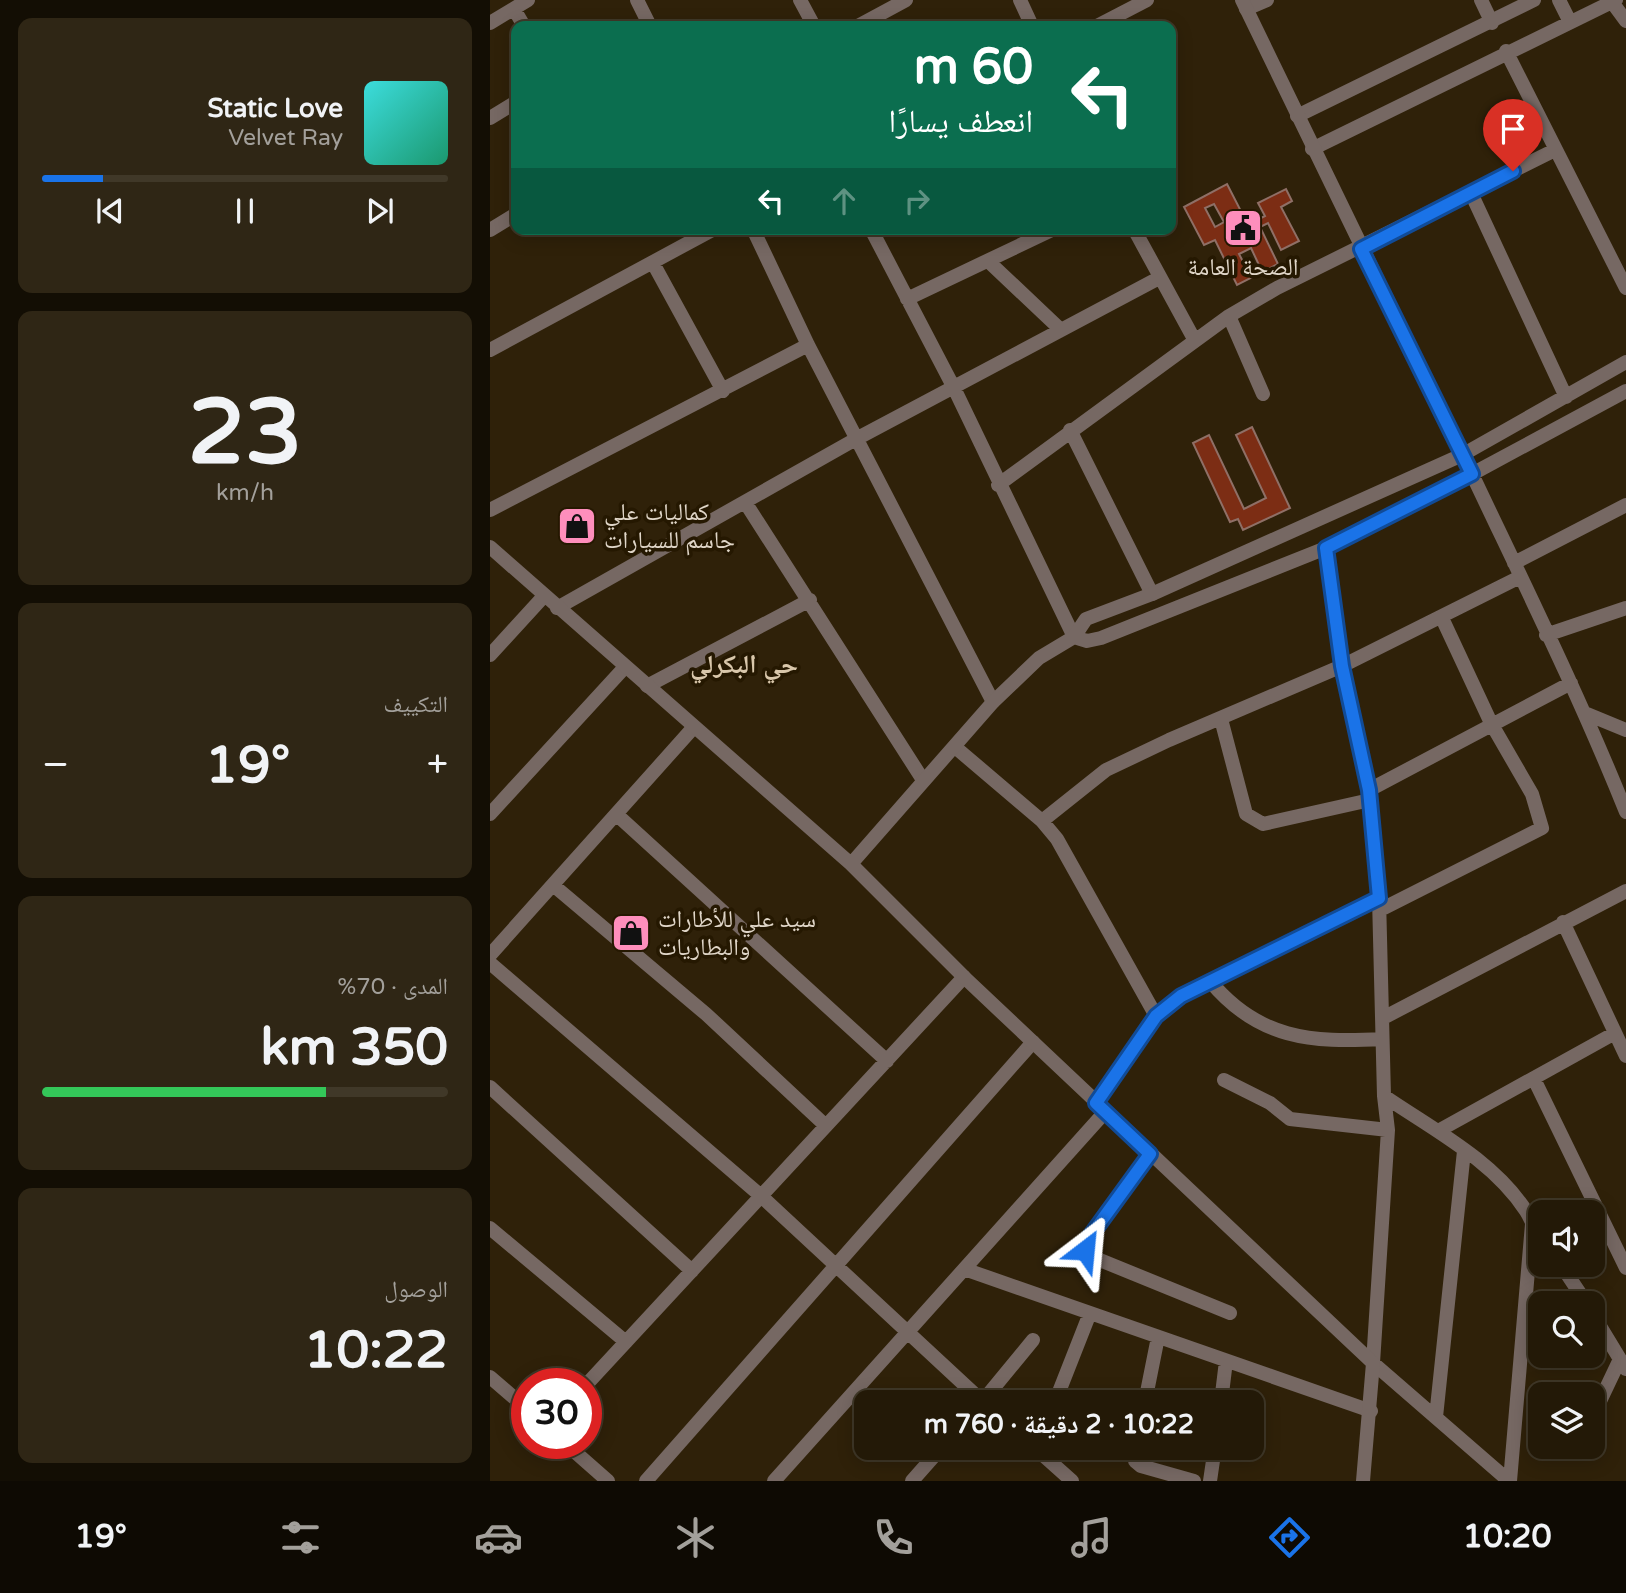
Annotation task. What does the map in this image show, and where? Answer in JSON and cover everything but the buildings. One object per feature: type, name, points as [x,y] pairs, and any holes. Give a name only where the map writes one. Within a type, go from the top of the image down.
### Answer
[{"type":"street","points":[[490,23],[528,0]]},
{"type":"street","points":[[637,0],[648,21]]},
{"type":"street","points":[[800,0],[811,21]]},
{"type":"street","points":[[884,20],[906,0]]},
{"type":"street","points":[[1020,0],[1030,21]]},
{"type":"street","points":[[1104,21],[1127,5],[1146,0]]},
{"type":"street","points":[[1267,0],[1244,4],[1312,149],[1472,474],[1546,635],[1587,714],[1626,812]]},
{"type":"street","points":[[1481,0],[1492,23]]},
{"type":"street","points":[[1297,116],[1492,23],[1534,0]]},
{"type":"street","points":[[1559,0],[1569,20]]},
{"type":"street","points":[[1312,149],[1569,20],[1614,1],[1626,21]]},
{"type":"street","points":[[514,9],[521,21]]},
{"type":"street","points":[[1506,51],[1626,288]]},
{"type":"street","points":[[490,118],[511,105]]},
{"type":"street","points":[[998,485],[1194,339],[1229,316],[1277,288],[1361,249],[1555,150]]},
{"type":"street","points":[[1471,193],[1566,397]]},
{"type":"street","points":[[490,230],[511,217]]},
{"type":"street","points":[[490,350],[703,235]]},
{"type":"street","points":[[756,235],[808,345],[993,702]]},
{"type":"street","points":[[874,235],[954,388],[998,485],[1074,637],[1087,641],[1101,638],[1326,548],[1472,474],[1626,391]]},
{"type":"street","points":[[907,299],[1042,235]]},
{"type":"street","points":[[1136,235],[1194,339]]},
{"type":"street","points":[[988,261],[1062,330]]},
{"type":"street","points":[[653,263],[723,391]]},
{"type":"street","points":[[557,608],[856,439],[1159,278]]},
{"type":"street","points":[[1229,316],[1263,394]]},
{"type":"street","points":[[490,510],[808,345]]},
{"type":"street","points":[[851,864],[993,702],[1039,658],[1074,637],[1086,619],[1152,594],[1462,454],[1626,362]]},
{"type":"street","points":[[1070,430],[1152,594]]},
{"type":"street","points":[[745,502],[923,780]]},
{"type":"street","points":[[1514,563],[1626,505]]},
{"type":"street","points":[[490,547],[851,864],[964,977],[1373,1363],[1510,1481]]},
{"type":"street","points":[[1326,548],[1342,666],[1370,795],[1380,904],[1382,1040],[1388,1130],[1371,1411],[1363,1481]]},
{"type":"street","points":[[1042,821],[1106,770],[1342,666],[1520,577]]},
{"type":"street","points":[[490,655],[544,596]]},
{"type":"street","points":[[647,686],[810,600]]},
{"type":"street","points":[[1546,635],[1624,612]]},
{"type":"street","points":[[774,1481],[964,1269],[1100,1107],[1156,1016],[1181,996],[1210,981],[1542,828],[1532,794],[1491,723],[1442,618]]},
{"type":"street","points":[[490,814],[625,667]]},
{"type":"street","points":[[1220,719],[1246,814],[1263,824],[1370,795],[1491,723],[1571,683]]},
{"type":"street","points":[[1587,714],[1626,730]]},
{"type":"street","points":[[490,955],[693,728]]},
{"type":"street","points":[[955,747],[1042,821],[1057,839],[1156,1016]]},
{"type":"street","points":[[616,814],[887,1061]]},
{"type":"street","points":[[553,885],[706,1014],[826,1126]]},
{"type":"street","points":[[1382,1018],[1626,891]]},
{"type":"street","points":[[1563,922],[1626,1055]]},
{"type":"street","points":[[490,963],[761,1196],[970,1390]]},
{"type":"street","points":[[602,1368],[964,977]]},
{"type":"street","points":[[1210,981],[1245,1014],[1288,1036],[1345,1041],[1382,1040]]},
{"type":"street","points":[[1438,1131],[1615,1033]]},
{"type":"street","points":[[646,1481],[1033,1042]]},
{"type":"street","points":[[1534,1079],[1626,1268]]},
{"type":"street","points":[[1224,1080],[1270,1103],[1290,1119],[1388,1130]]},
{"type":"street","points":[[490,1087],[692,1271]]},
{"type":"street","points":[[1384,1096],[1438,1131],[1496,1177],[1528,1214]]},
{"type":"street","points":[[1436,1417],[1464,1151]]},
{"type":"street","points":[[1150,1154],[1086,1242],[1085,1250],[1090,1256],[1230,1313]]},
{"type":"street","points":[[490,1228],[626,1342]]},
{"type":"street","points":[[964,1269],[1371,1411]]},
{"type":"street","points":[[1510,1481],[1531,1277]]},
{"type":"street","points":[[1060,1390],[1090,1313]]},
{"type":"street","points":[[1605,1334],[1623,1364],[1605,1395]]},
{"type":"street","points":[[1147,1390],[1158,1337]]},
{"type":"street","points":[[993,1390],[1033,1340]]},
{"type":"street","points":[[1222,1390],[1226,1361]]},
{"type":"street","points":[[490,1377],[511,1395]]},
{"type":"street","points":[[583,1459],[608,1481]]},
{"type":"street","points":[[912,1481],[931,1460]]},
{"type":"street","points":[[1044,1460],[1055,1476],[1072,1481]]},
{"type":"street","points":[[1135,1460],[1141,1466],[1194,1481]]},
{"type":"street","points":[[1210,1481],[1213,1460]]},
{"type":"place","name":"الصحة العامة","points":[[1243,228]]},
{"type":"place","name":"كماليات علي جاسم للسيارات","points":[[577,526]]},
{"type":"place","name":"سيد علي للأطارات والبطاريات","points":[[631,933]]},
{"type":"district","name":"حي البكرلي","points":[[744,664]]},
{"type":"route","points":[[1085,1250],[1086,1242],[1150,1154],[1096,1103],[1156,1016],[1181,996],[1379,898],[1369,790],[1342,666],[1326,548],[1472,474],[1361,249],[1513,171]]}]
